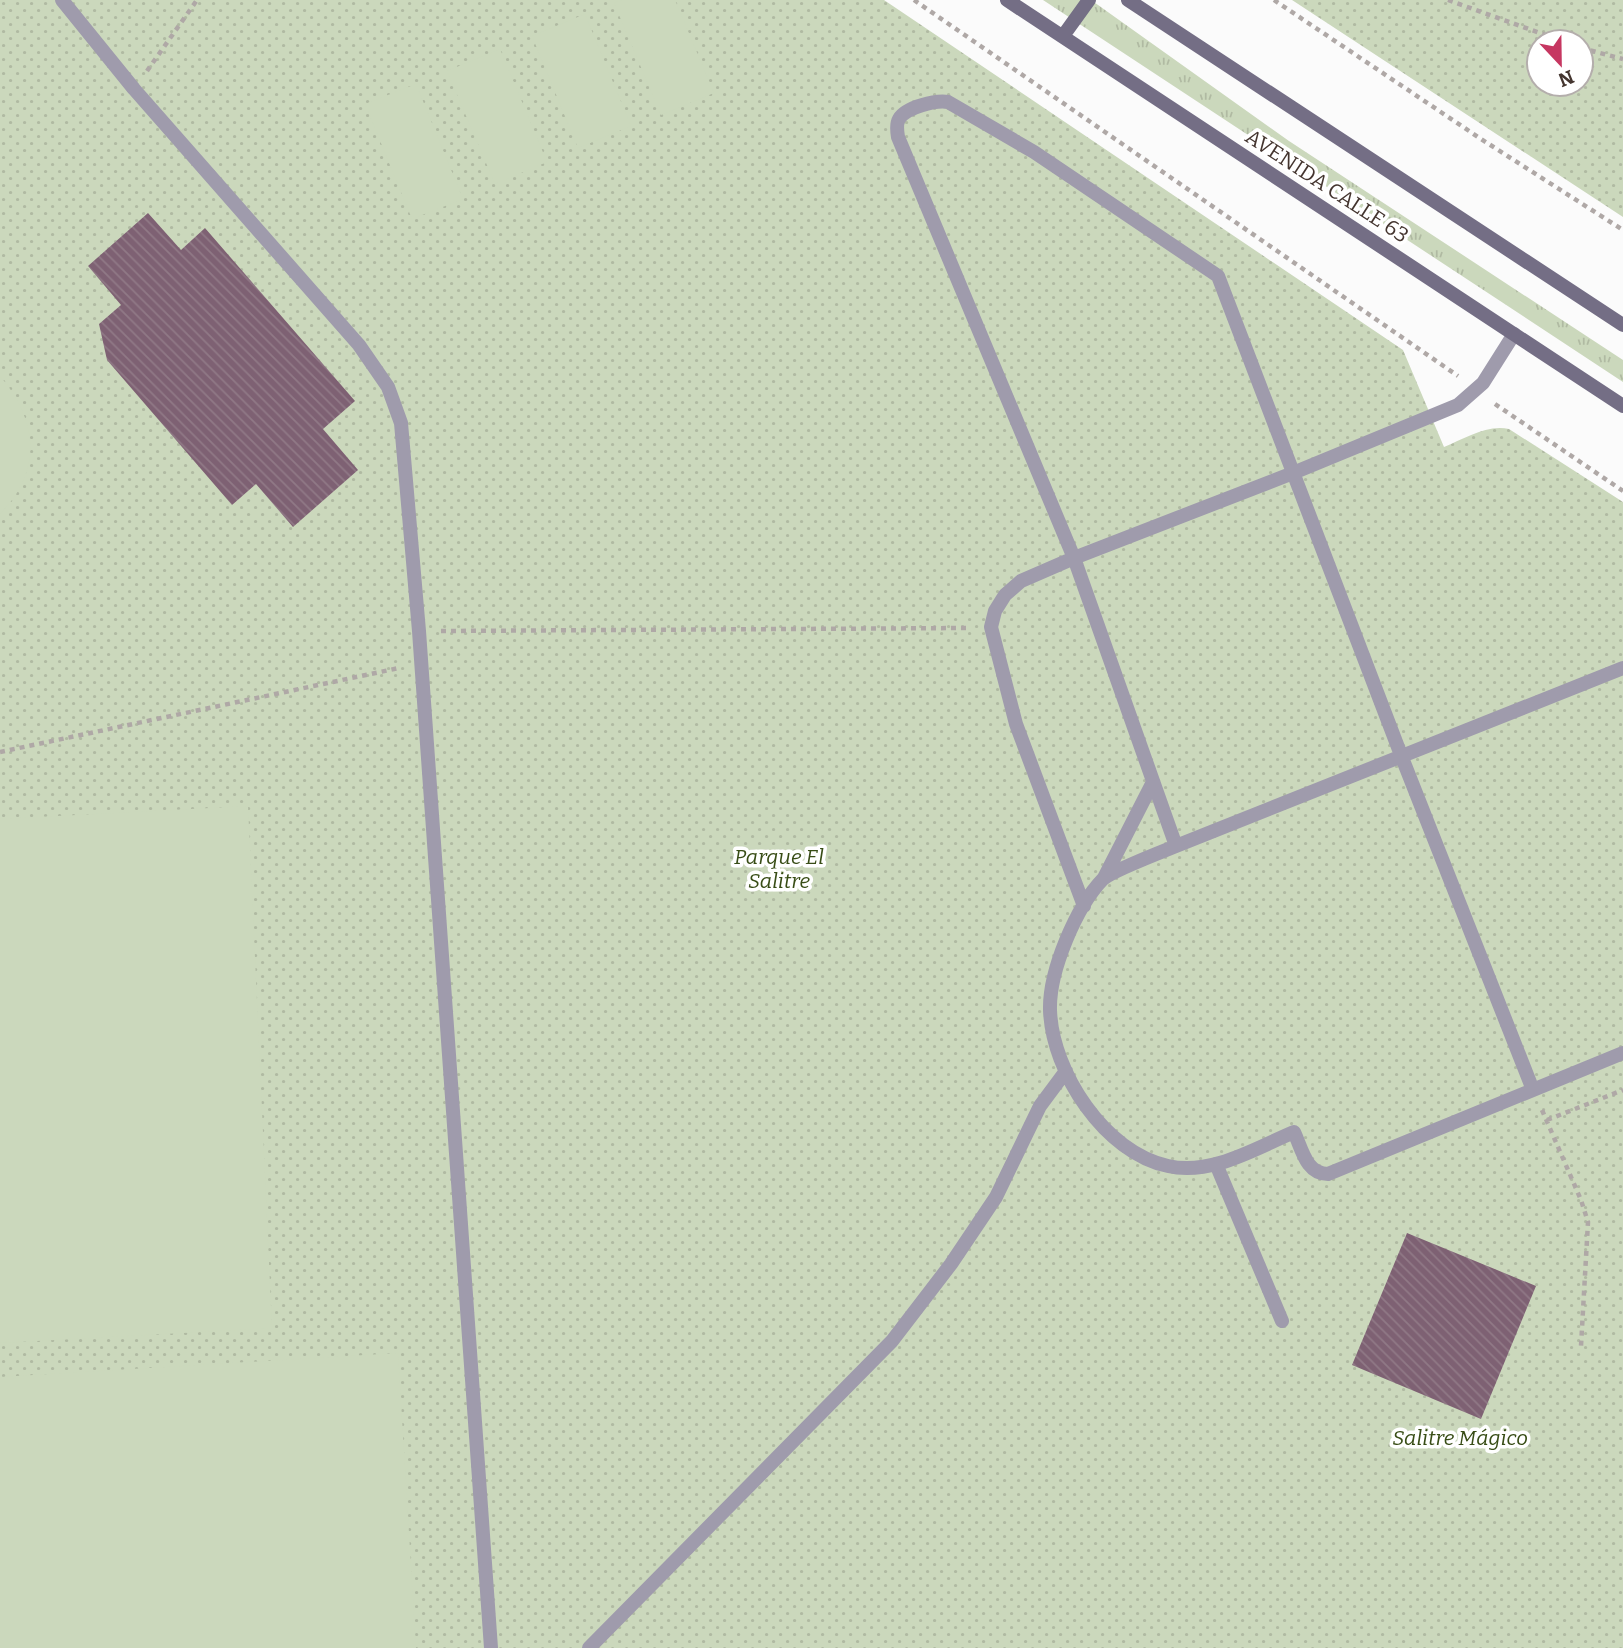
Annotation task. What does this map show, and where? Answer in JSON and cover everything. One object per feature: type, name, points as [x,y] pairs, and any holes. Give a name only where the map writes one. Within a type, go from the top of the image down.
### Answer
[{"type":"main road","name":"AVENIDA CALLE 63","points":[[1007,0],[1623,406]]},
{"type":"main road","points":[[1063,36],[1089,0]]},
{"type":"main road","points":[[1128,0],[1623,325]]},
{"type":"lane","points":[[62,0],[134,89],[359,345],[388,387],[401,423],[419,631],[491,1648]]},
{"type":"lane","points":[[1176,846],[1074,558],[898,137],[899,119],[929,102],[948,102],[1034,152],[1218,276],[1401,755],[1533,1090]]},
{"type":"lane","points":[[1084,906],[1016,724],[991,627],[995,611],[1005,595],[1021,581],[1074,558],[1458,405],[1476,390],[1490,373],[1514,334]]},
{"type":"lane","points":[[1104,878],[1176,846],[1623,667]]},
{"type":"lane","points":[[1153,782],[1104,878],[1066,937],[1053,977],[1050,1010],[1055,1041],[1066,1071],[1084,1103],[1110,1135],[1135,1154],[1168,1167],[1216,1164],[1294,1132],[1312,1169],[1319,1174],[1328,1174],[1623,1053]]},
{"type":"lane","points":[[589,1648],[892,1341],[951,1264],[996,1197],[1040,1106],[1066,1071]]},
{"type":"lane","points":[[1216,1164],[1282,1321]]},
{"type":"path","points":[[134,89],[197,0]]},
{"type":"path","points":[[914,0],[1623,491]]},
{"type":"path","points":[[1274,0],[1480,139],[1623,230]]},
{"type":"path","points":[[1448,0],[1525,28]]},
{"type":"path","points":[[1595,52],[1623,59]]},
{"type":"path","points":[[419,631],[991,627]]},
{"type":"path","points":[[0,752],[420,664]]},
{"type":"path","points":[[1533,1090],[1588,1222],[1581,1346]]},
{"type":"path","points":[[1547,1121],[1623,1090]]},
{"type":"green space","name":"Parque El Salitre","points":[[0,0],[884,0],[1403,350],[1444,447],[1484,430],[1509,429],[1623,502],[1623,1648],[0,1648]]},
{"type":"green space","points":[[622,0],[675,0],[714,93],[661,115],[614,3]]},
{"type":"green space","points":[[1043,0],[1091,0],[1289,141],[1623,360],[1623,382]]},
{"type":"green space","points":[[1292,0],[1623,0],[1623,217]]},
{"type":"green space","points":[[585,14],[631,126],[578,148],[532,36]]},
{"type":"green space","points":[[500,49],[547,162],[495,184],[447,71]]},
{"type":"green space","points":[[416,84],[463,199],[412,219],[365,104]]},
{"type":"green space","points":[[0,376],[22,410],[30,445],[29,463],[23,480],[14,498],[0,514]]},
{"type":"green space","points":[[248,806],[272,1328],[0,1343],[0,819]]},
{"type":"green space","points":[[398,1353],[416,1648],[0,1648],[0,1377]]},
{"type":"building","points":[[148,213],[181,250],[205,228],[355,401],[323,429],[358,470],[293,527],[256,484],[232,505],[107,360],[99,324],[121,305],[88,266]]},
{"type":"building","points":[[1407,1233],[1536,1286],[1481,1419],[1352,1365]]},
{"type":"park label","name":"Salitre Mágico","points":[[1460,1438]]}]
